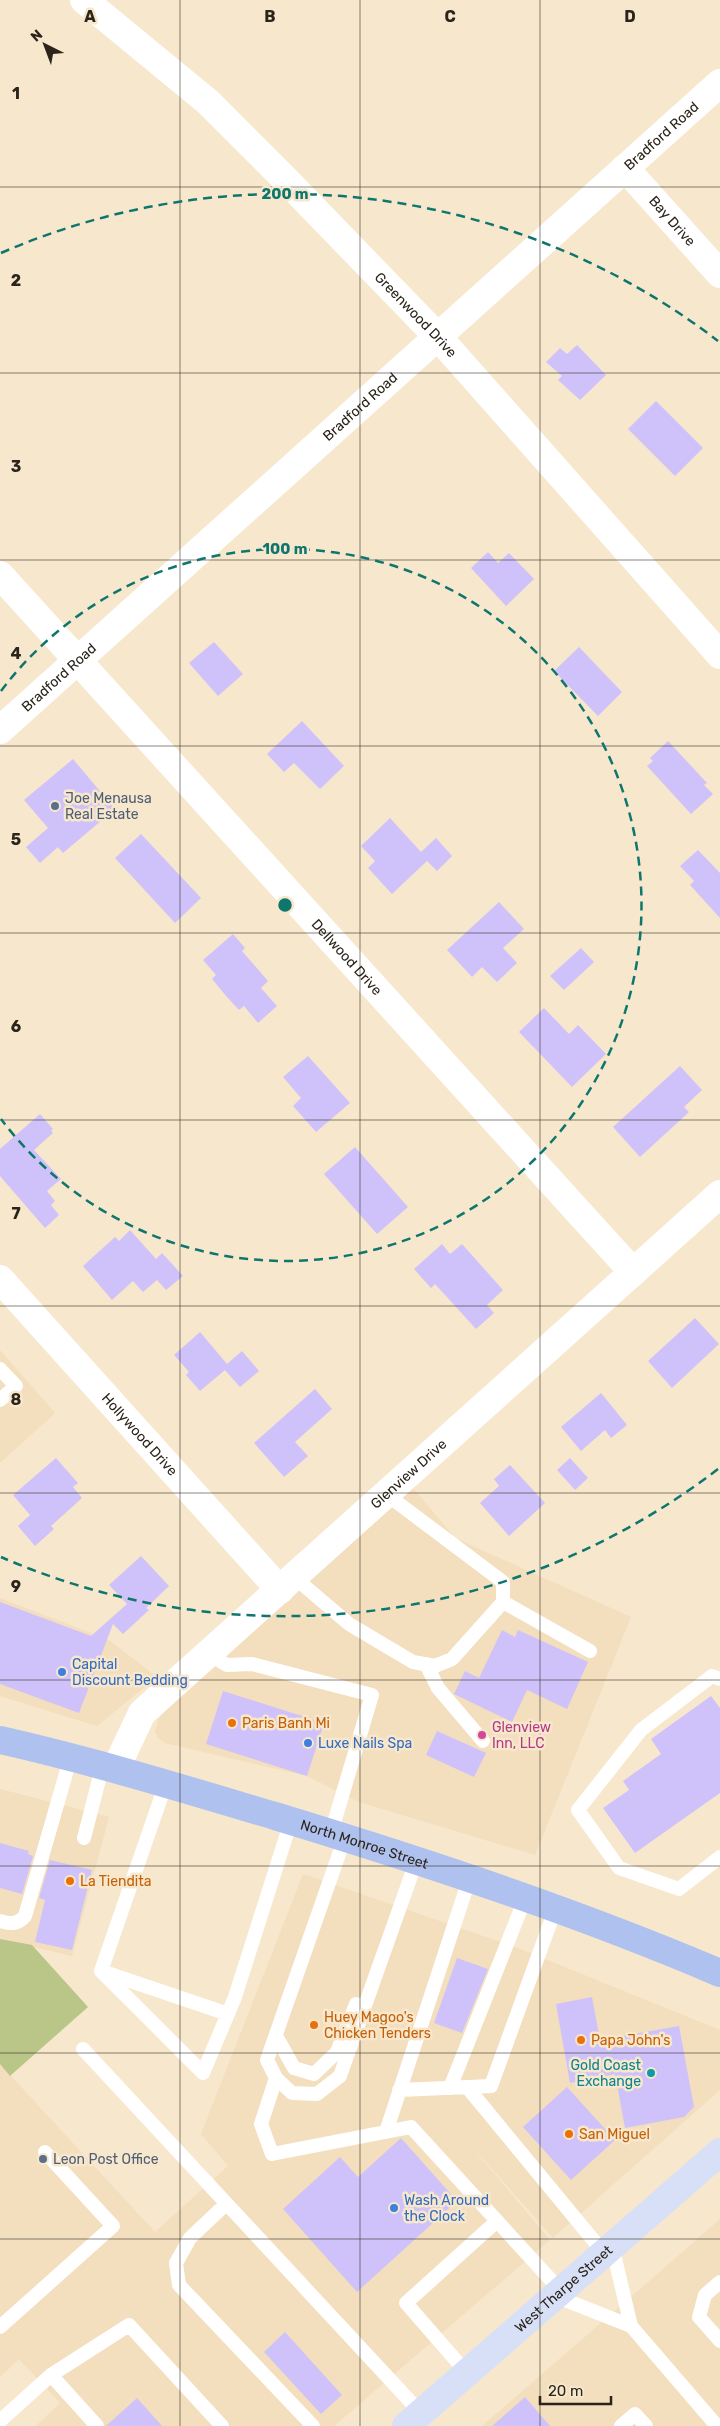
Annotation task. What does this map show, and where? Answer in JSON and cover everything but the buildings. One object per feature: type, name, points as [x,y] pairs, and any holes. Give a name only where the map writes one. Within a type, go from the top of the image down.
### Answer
[{"type":"main road","name":"North Monroe Street","points":[[0,1740],[109,1766],[417,1859],[556,1907],[720,1973]]},
{"type":"main road","name":"West Tharpe Street","points":[[413,2420],[720,2152]]},
{"type":"street","name":"Greenwood Drive","points":[[84,0],[208,102],[439,338],[720,655]]},
{"type":"street","name":"Bradford Road","points":[[0,730],[439,338],[624,168],[720,83]]},
{"type":"street","name":"Bay Drive","points":[[624,168],[720,274]]},
{"type":"street","name":"Dellwood Drive","points":[[0,574],[633,1272]]},
{"type":"street","name":"Glenview Drive","points":[[109,1766],[142,1713],[720,1194]]},
{"type":"street","name":"Hollywood Drive","points":[[0,1279],[287,1583]]},
{"type":"lane","points":[[0,1368],[16,1386],[0,1400]]},
{"type":"lane","points":[[287,1583],[349,1624],[413,1662],[435,1666],[452,1659],[503,1602],[504,1582],[386,1494]]},
{"type":"lane","points":[[503,1602],[590,1651]]},
{"type":"lane","points":[[208,1654],[227,1665],[252,1664],[372,1695],[338,1835],[267,2060],[276,2078],[292,2093],[317,2094],[340,2076],[417,1859]]},
{"type":"lane","points":[[426,1664],[438,1688],[483,1741]]},
{"type":"lane","points":[[720,1679],[712,1676],[640,1730],[578,1810],[619,1868],[679,1889],[720,1857]]},
{"type":"lane","points":[[0,1921],[11,1924],[19,1922],[25,1916],[71,1756]]},
{"type":"lane","points":[[84,1838],[109,1766]]},
{"type":"lane","points":[[101,1971],[166,1783]]},
{"type":"lane","points":[[101,1971],[203,2073],[228,2014],[291,1821]]},
{"type":"lane","points":[[386,2132],[470,1877]]},
{"type":"lane","points":[[450,2088],[526,1896]]},
{"type":"lane","points":[[399,2090],[492,2086],[556,1907]]},
{"type":"lane","points":[[276,2036],[294,2068],[314,2074],[337,2052],[374,1957],[389,1940]]},
{"type":"lane","points":[[101,1971],[228,2014]]},
{"type":"lane","points":[[83,2049],[226,2204],[413,2420]]},
{"type":"lane","points":[[276,2078],[261,2124],[272,2154],[411,2127],[497,2221],[558,2294],[630,2326]]},
{"type":"lane","points":[[467,2087],[608,2250],[630,2326],[717,2426]]},
{"type":"lane","points":[[0,2327],[113,2226],[46,2152]]},
{"type":"lane","points":[[226,2204],[190,2238],[176,2262],[179,2285],[313,2426]]},
{"type":"lane","points":[[466,2373],[406,2303],[497,2221]]},
{"type":"lane","points":[[720,2282],[705,2295],[699,2317],[720,2341]]},
{"type":"lane","points":[[0,2421],[51,2375],[128,2325],[222,2426]]},
{"type":"lane","points":[[51,2375],[97,2426]]},
{"type":"lane","points":[[621,2426],[635,2414],[646,2426]]},
{"type":"shaded area","points":[[0,1350],[55,1413],[0,1463]]},
{"type":"shaded area","name":"Glenview Inn, LLC","points":[[413,1488],[455,1538],[631,1617],[535,1855],[359,1802],[307,1776],[165,1743],[159,1739],[155,1732],[158,1720],[167,1707],[261,1619]]},
{"type":"shaded area","points":[[0,1598],[109,1640],[157,1677],[97,1726],[0,1696]]},
{"type":"shaded area","points":[[0,1789],[109,1817],[72,1956],[0,1939]]},
{"type":"shaded area","points":[[303,1874],[518,1948],[720,2030],[720,2090],[553,2238],[463,2136],[550,2240],[334,2426],[36,2426],[60,2403],[19,2359],[0,2377],[0,2064],[155,2232],[228,2166],[201,2134]]},
{"type":"shaded area","points":[[720,2219],[720,2426],[482,2426],[639,2290]]},
{"type":"green space","points":[[0,1939],[32,1945],[88,2007],[10,2076],[0,2064]]},
{"type":"place","name":"Joe Menausa Real Estate","points":[[55,806]]},
{"type":"place","name":"Capital Discount Bedding","points":[[62,1672]]},
{"type":"place","name":"Paris Banh Mi","points":[[232,1723]]},
{"type":"place","name":"Glenview Inn, LLC","points":[[482,1735]]},
{"type":"place","name":"Luxe Nails Spa","points":[[308,1743]]},
{"type":"place","name":"La Tiendita","points":[[70,1881]]},
{"type":"place","name":"Huey Magoo's Chicken Tenders","points":[[314,2025]]},
{"type":"place","name":"Papa John's","points":[[581,2040]]},
{"type":"place","name":"Gold Coast Exchange","points":[[651,2073]]},
{"type":"place","name":"San Miguel","points":[[569,2134]]},
{"type":"place","name":"Leon Post Office","points":[[43,2159]]},
{"type":"place","name":"Wash Around the Clock","points":[[394,2208]]}]
